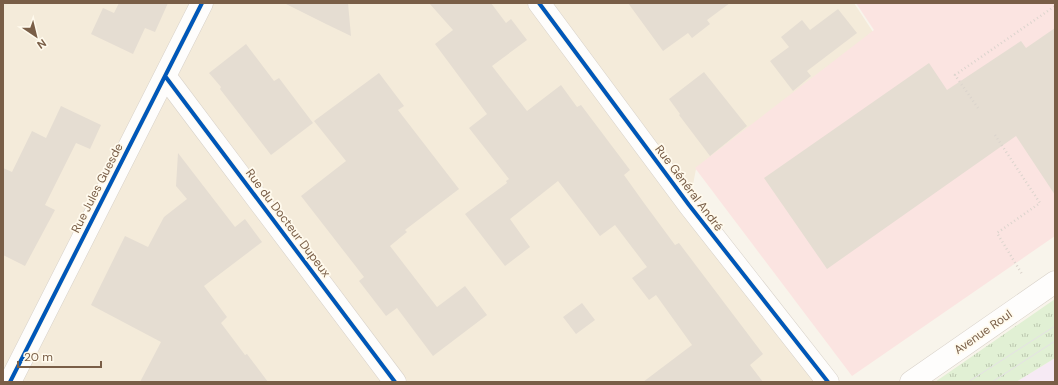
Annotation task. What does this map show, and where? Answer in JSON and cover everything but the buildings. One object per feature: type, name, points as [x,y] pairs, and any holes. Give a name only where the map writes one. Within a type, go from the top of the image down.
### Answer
[{"type":"street","name":"Rue Jules Guesde","points":[[10,382],[202,3]]},
{"type":"street","name":"Rue Général André","points":[[539,3],[689,205],[828,382]]},
{"type":"street","name":"Rue du Docteur Dupeux","points":[[165,76],[395,382]]},
{"type":"street","name":"Avenue Roul","points":[[911,382],[1055,282]]},
{"type":"path","points":[[978,108],[955,75],[1055,6]]},
{"type":"path","points":[[995,134],[1040,202],[998,233],[1024,276]]},
{"type":"shaded area","points":[[3,3],[854,3],[873,32],[696,169],[689,205],[828,382],[3,382]]},
{"type":"shaded area","points":[[856,3],[1055,3],[1055,236],[852,376],[695,168],[874,30]]},
{"type":"shaded area","points":[[1055,358],[1055,382],[1016,382]]},
{"type":"green space","points":[[1055,299],[1055,358],[1016,382],[935,382]]},
{"type":"tram line","points":[[968,382],[1055,326]]},
{"type":"tram line","points":[[992,382],[1055,341]]},
{"type":"cycle path","points":[[10,382],[202,3]]},
{"type":"cycle path","points":[[539,3],[689,205],[828,382]]},
{"type":"cycle path","points":[[165,76],[395,382]]}]
